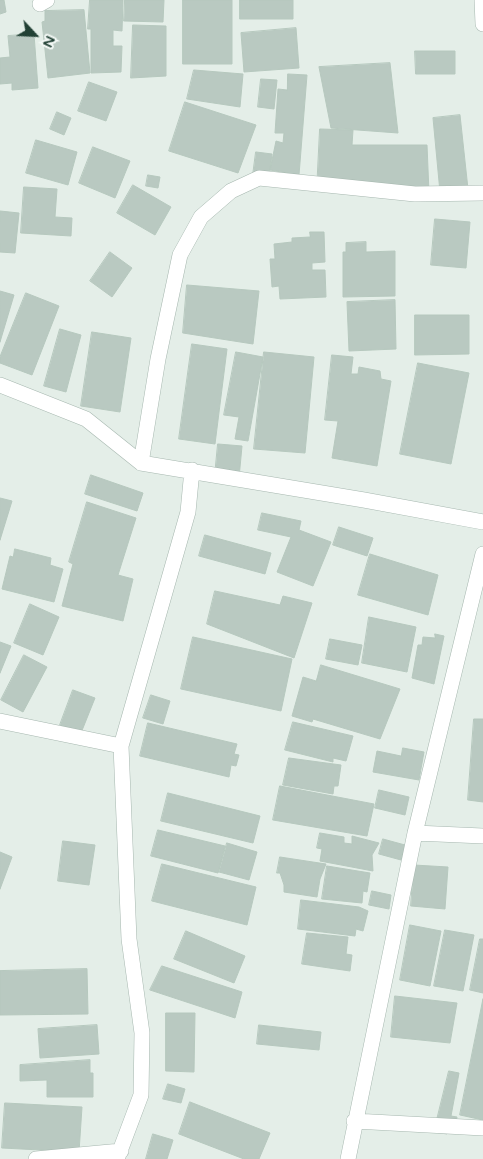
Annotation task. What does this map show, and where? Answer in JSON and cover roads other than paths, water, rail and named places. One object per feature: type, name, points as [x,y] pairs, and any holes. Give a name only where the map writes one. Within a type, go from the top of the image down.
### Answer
[{"type":"street","points":[[482,0],[483,24]]},
{"type":"street","points":[[141,463],[158,359],[180,255],[201,217],[231,190],[260,178],[415,194],[483,193]]},
{"type":"street","points":[[0,385],[86,419],[141,463],[192,470],[483,522]]},
{"type":"street","points":[[36,1159],[119,1155],[141,1095],[142,1033],[129,939],[121,746],[188,512],[192,470]]},
{"type":"street","points":[[348,1159],[354,1121],[415,832],[483,554]]},
{"type":"street","points":[[0,721],[121,746]]},
{"type":"street","points":[[415,832],[483,836]]},
{"type":"street","points":[[354,1121],[483,1128]]}]
